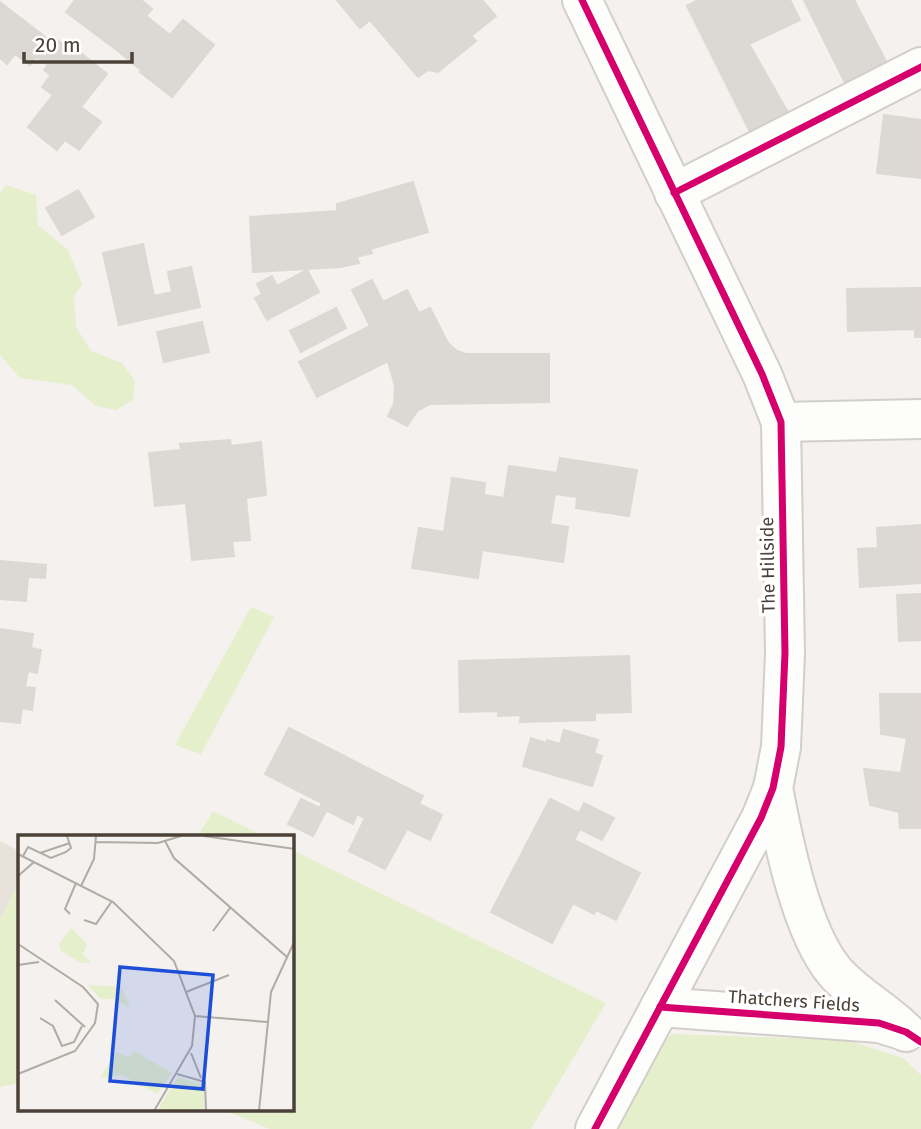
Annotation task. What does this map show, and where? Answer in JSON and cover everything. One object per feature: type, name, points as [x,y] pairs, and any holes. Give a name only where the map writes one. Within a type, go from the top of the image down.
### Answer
[{"type":"street","name":"The Hillside","points":[[582,0],[762,374],[781,422],[783,705],[781,747],[773,788],[746,849],[595,1129]]},
{"type":"street","points":[[674,193],[921,67]]},
{"type":"street","points":[[781,422],[921,419]]},
{"type":"street","name":"Thatchers Fields","points":[[773,788],[793,876],[820,949],[834,971],[845,982],[913,1037]]},
{"type":"street","name":"Thatchers Fields","points":[[660,1007],[870,1022],[913,1037]]},
{"type":"shaded area","points":[[0,841],[18,850],[18,885],[0,920]]},
{"type":"green space","points":[[6,185],[36,195],[38,225],[68,250],[82,284],[74,296],[76,327],[91,351],[122,363],[135,381],[133,400],[116,410],[96,406],[72,385],[20,378],[0,355],[0,193]]},
{"type":"green space","points":[[251,607],[274,617],[201,754],[175,745]]},
{"type":"green space","points":[[213,811],[261,835],[198,835]]},
{"type":"green space","points":[[294,851],[606,1003],[531,1129],[270,1129],[229,1112],[294,1112]]},
{"type":"green space","points":[[18,885],[18,1083],[0,1087],[0,920]]},
{"type":"green space","points":[[672,1034],[847,1040],[903,1058],[921,1075],[921,1129],[610,1129],[641,1065]]},
{"type":"building","points":[[75,0],[141,0],[152,9],[146,16],[170,35],[183,20],[214,45],[172,97],[118,51],[66,12]]},
{"type":"building","points":[[337,0],[482,0],[496,16],[471,36],[476,41],[438,72],[428,70],[418,77],[370,20],[360,28]]},
{"type":"building","points":[[698,0],[790,0],[800,20],[749,44],[790,116],[752,136],[687,6]]},
{"type":"building","points":[[804,0],[854,0],[889,67],[847,87]]},
{"type":"building","points":[[0,2],[49,40],[30,65],[15,54],[7,64],[0,58]]},
{"type":"building","points":[[52,36],[64,45],[48,65],[36,57]]},
{"type":"building","points":[[67,42],[107,74],[81,107],[101,122],[79,150],[65,140],[57,150],[28,127],[53,95],[42,87],[51,75],[44,70]]},
{"type":"building","points":[[884,115],[921,120],[921,178],[877,173]]},
{"type":"building","points":[[413,182],[428,232],[370,249],[372,253],[357,257],[359,263],[340,267],[253,272],[250,217],[337,211],[337,204]]},
{"type":"building","points":[[78,190],[94,217],[62,235],[46,208]]},
{"type":"building","points":[[143,244],[154,296],[172,292],[168,272],[191,267],[200,307],[119,325],[103,253]]},
{"type":"building","points":[[307,270],[319,292],[267,320],[255,298],[262,294],[257,284],[272,276],[277,286]]},
{"type":"building","points":[[372,280],[383,302],[407,290],[419,313],[430,308],[448,343],[457,351],[466,354],[549,354],[549,402],[430,404],[418,410],[407,426],[388,416],[394,404],[395,386],[388,361],[317,397],[299,362],[370,326],[352,290]]},
{"type":"building","points":[[921,288],[921,337],[915,337],[915,329],[848,331],[847,289]]},
{"type":"building","points":[[336,308],[346,328],[301,352],[290,331]]},
{"type":"building","points":[[202,322],[209,352],[164,362],[157,332]]},
{"type":"building","points":[[230,440],[231,446],[261,442],[266,495],[246,498],[250,540],[232,541],[234,556],[192,560],[186,503],[155,506],[149,453],[181,450],[180,444]]},
{"type":"building","points":[[560,458],[637,470],[629,516],[576,508],[577,497],[555,494],[550,524],[568,527],[563,562],[482,550],[478,578],[412,568],[419,528],[444,532],[452,478],[485,483],[484,495],[504,498],[509,466],[557,473]]},
{"type":"building","points":[[921,525],[921,583],[860,587],[858,549],[878,548],[877,528]]},
{"type":"building","points":[[0,561],[46,565],[45,578],[28,577],[26,601],[0,599]]},
{"type":"building","points":[[921,594],[921,640],[899,641],[897,595]]},
{"type":"building","points":[[0,629],[33,634],[31,648],[41,650],[37,673],[28,671],[25,687],[35,688],[32,710],[22,708],[20,723],[0,721]]},
{"type":"building","points":[[629,656],[631,712],[595,713],[595,720],[520,722],[521,715],[498,716],[498,711],[460,712],[459,661]]},
{"type":"building","points":[[880,694],[921,694],[921,828],[900,828],[899,812],[870,805],[864,769],[901,773],[907,738],[881,734]]},
{"type":"building","points":[[289,728],[423,796],[419,804],[442,815],[430,840],[407,829],[385,869],[349,851],[365,818],[357,814],[353,824],[320,807],[322,803],[265,774]]},
{"type":"building","points":[[564,730],[598,740],[594,753],[602,756],[592,786],[523,766],[531,738],[560,744]]},
{"type":"building","points":[[301,799],[326,811],[313,836],[288,824]]},
{"type":"building","points":[[550,799],[579,813],[584,803],[614,818],[602,840],[580,829],[574,840],[640,873],[616,920],[596,910],[594,914],[573,903],[552,943],[491,912]]},
{"type":"cycle path","points":[[582,0],[762,374],[781,422],[785,653],[781,747],[773,788],[761,818],[595,1129]]},
{"type":"cycle path","points":[[674,193],[921,67]]},
{"type":"cycle path","points":[[660,1007],[879,1023],[906,1032],[921,1042]]}]
